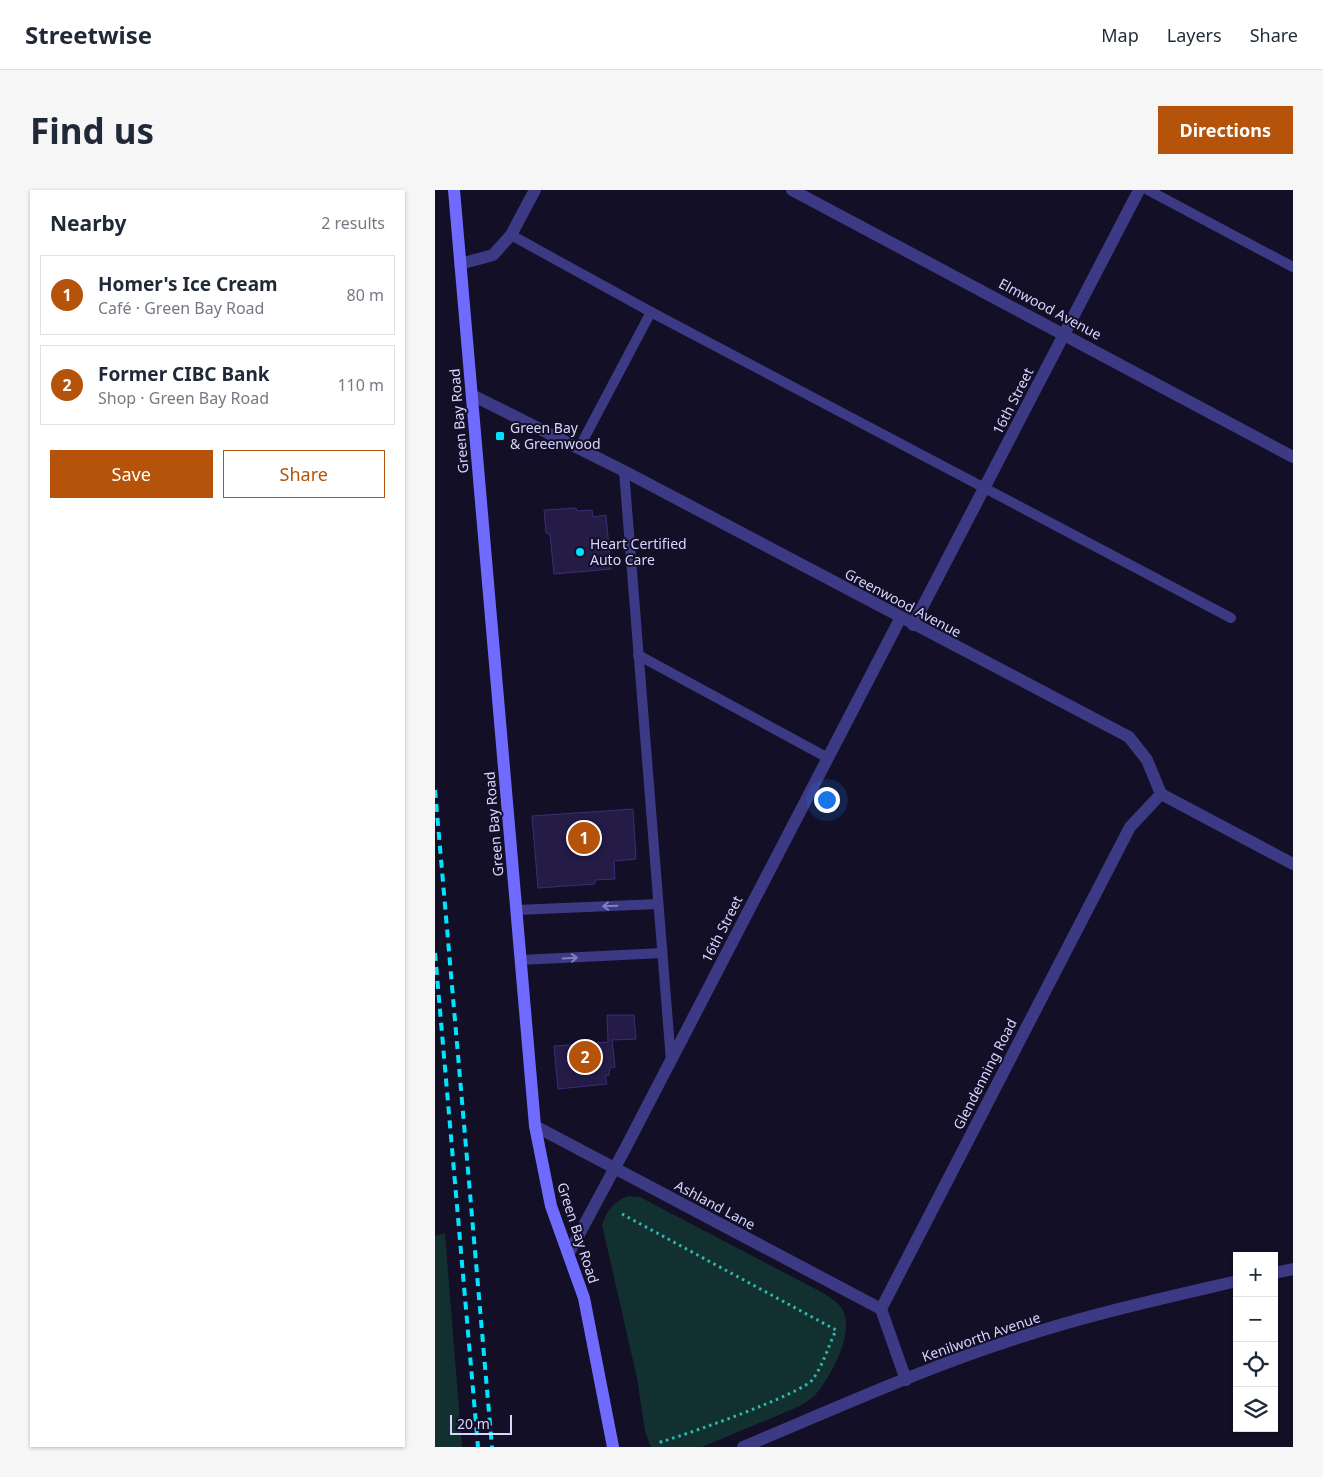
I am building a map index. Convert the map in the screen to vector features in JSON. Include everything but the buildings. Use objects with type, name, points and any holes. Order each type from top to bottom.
[{"type":"main road","name":"Green Bay Road","points":[[454,190],[535,1126],[551,1206],[584,1298],[613,1447]]},
{"type":"street","points":[[460,264],[493,255],[511,235],[535,190]]},
{"type":"street","name":"Elmwood Avenue","points":[[792,190],[1293,457]]},
{"type":"street","name":"16th Street","points":[[913,625],[1139,190]]},
{"type":"street","name":"Greenwood Avenue","points":[[472,395],[624,471],[900,619],[1129,737],[1147,760],[1161,794]]},
{"type":"street","name":"16th Street","points":[[569,1253],[671,1061],[900,619]]},
{"type":"street","points":[[1161,794],[1293,864]]},
{"type":"street","name":"Glendenning Road","points":[[881,1309],[1130,827],[1161,794]]},
{"type":"street","name":"Ashland Lane","points":[[535,1126],[881,1309]]},
{"type":"street","points":[[1278,1272],[1293,1269]]},
{"type":"street","name":"Kenilworth Avenue","points":[[743,1447],[905,1380],[1020,1337],[1131,1306],[1233,1282]]},
{"type":"street","points":[[881,1309],[905,1380]]},
{"type":"lane","points":[[1148,190],[1293,267]]},
{"type":"lane","points":[[511,235],[651,312],[1231,618]]},
{"type":"lane","points":[[579,448],[651,312]]},
{"type":"lane","points":[[624,471],[671,1061]]},
{"type":"lane","points":[[638,655],[828,758]]},
{"type":"lane","points":[[517,910],[658,904]]},
{"type":"lane","points":[[521,960],[662,954]]},
{"type":"path","points":[[621,1214],[836,1330],[813,1380],[776,1399],[682,1437],[657,1443]]},
{"type":"green space","points":[[628,1196],[640,1197],[825,1294],[839,1304],[844,1313],[846,1333],[834,1367],[814,1396],[800,1406],[702,1447],[651,1447],[645,1431],[637,1378],[602,1225],[611,1207]]},
{"type":"green space","points":[[445,1233],[462,1447],[435,1447],[435,1236]]},
{"type":"railway","points":[[435,790],[492,1447]]},
{"type":"railway","points":[[435,953],[478,1447]]},
{"type":"place","name":"Green Bay & Greenwood","points":[[500,436]]},
{"type":"place","name":"Heart Certified Auto Care","points":[[580,552]]},
{"type":"place","name":"Homer's Ice Cream","points":[[584,838]]},
{"type":"place","name":"Former CIBC Bank","points":[[585,1057]]}]
